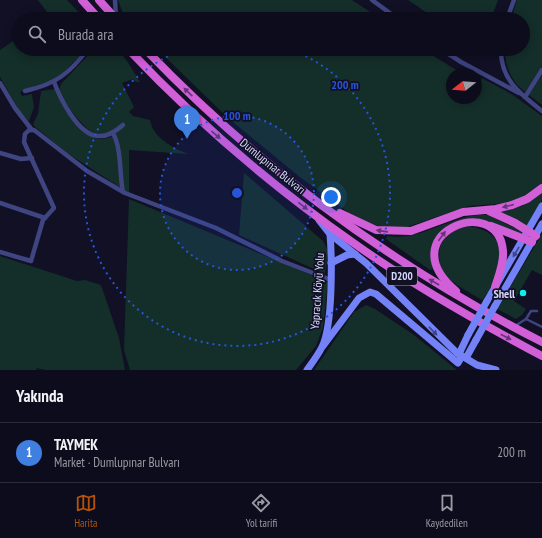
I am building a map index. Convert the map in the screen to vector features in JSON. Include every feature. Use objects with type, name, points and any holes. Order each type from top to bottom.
[{"type":"highway","points":[[82,0],[93,12]]},
{"type":"highway","points":[[99,0],[110,12]]},
{"type":"highway","name":"Dumlupınar Bulvarı","points":[[135,56],[216,134],[272,182],[316,216],[355,244],[418,285],[542,356]]},
{"type":"highway","name":"Dumlupınar Bulvarı","points":[[152,56],[218,120],[319,203],[395,257],[469,302],[542,342]]},
{"type":"highway","points":[[319,203],[369,227],[393,232],[417,230],[451,215],[496,209],[519,203],[542,188]]},
{"type":"highway","points":[[483,210],[492,212],[534,239]]},
{"type":"highway","points":[[469,302],[450,286],[442,276],[436,264],[436,248],[446,231],[457,224],[475,222],[526,235]]},
{"type":"highway","points":[[486,225],[496,233],[502,245],[503,258],[495,287]]},
{"type":"main road","points":[[462,356],[468,335],[542,206]]},
{"type":"main road","points":[[316,216],[330,234],[356,254],[462,356],[478,365],[496,370]]},
{"type":"main road","points":[[323,346],[359,298],[370,292],[376,294],[458,363],[476,340],[542,224]]},
{"type":"main road","name":"Yapracık Köyü Yolu","points":[[307,370],[323,346],[329,318],[331,263],[330,234]]},
{"type":"main road","points":[[331,263],[347,255],[356,254]]},
{"type":"street","points":[[115,0],[116,12]]},
{"type":"street","points":[[372,0],[388,12]]},
{"type":"street","points":[[510,12],[514,0]]},
{"type":"street","points":[[25,91],[44,87],[54,82],[72,68],[82,56]]},
{"type":"street","points":[[452,56],[519,93],[542,111]]},
{"type":"street","points":[[502,56],[506,76],[519,93]]},
{"type":"street","points":[[525,97],[542,70]]},
{"type":"street","points":[[54,82],[62,100],[81,126],[93,135],[98,136],[113,133],[123,125]]},
{"type":"street","points":[[0,83],[15,108],[32,130],[87,171],[123,192],[216,228],[282,261],[330,280]]},
{"type":"street","points":[[0,252],[30,262],[45,218],[53,211],[54,205],[24,138],[26,132],[32,130]]},
{"type":"street","points":[[113,133],[119,148],[119,170],[123,192]]},
{"type":"street","points":[[0,153],[21,159],[32,158]]},
{"type":"street","points":[[0,202],[45,218]]},
{"type":"lane","points":[[513,327],[526,319],[531,311],[537,311]]},
{"type":"lane","points":[[526,319],[542,327]]},
{"type":"green space","points":[[38,0],[67,0],[78,12],[47,12]]},
{"type":"green space","points":[[118,0],[352,0],[370,12],[123,12]]},
{"type":"green space","points":[[408,0],[498,0],[494,12],[426,12]]},
{"type":"green space","points":[[517,0],[542,0],[542,67],[525,92],[516,83],[510,73],[505,56],[530,56],[530,12],[513,12]]},
{"type":"green space","points":[[12,42],[12,56],[79,56],[58,78],[20,92],[22,96],[32,94],[34,107],[29,121],[20,112],[0,77],[0,50]]},
{"type":"green space","points":[[87,56],[123,56],[140,82],[136,82],[133,79],[122,83],[134,107],[129,112],[133,116],[150,120],[155,132],[164,142],[188,154],[129,150],[129,193],[67,153],[33,124],[38,114],[41,91],[55,89],[73,118],[93,137],[103,139],[111,137],[125,124],[123,123],[105,134],[93,132],[75,116],[65,102],[59,90],[61,84]]},
{"type":"green space","points":[[164,56],[433,56],[453,68],[446,68],[446,104],[482,104],[482,78],[513,95],[542,116],[542,183],[520,199],[508,203],[469,206],[407,227],[382,228],[349,213],[301,178],[228,118]]},
{"type":"green space","points":[[542,75],[542,105],[529,95]]},
{"type":"green space","points":[[244,173],[323,241],[328,251],[325,274],[239,235]]},
{"type":"green space","points":[[542,193],[542,200],[527,226],[500,212],[522,206]]},
{"type":"green space","points":[[129,199],[328,282],[323,327],[316,346],[296,370],[130,370],[124,350]]},
{"type":"green space","points":[[488,215],[523,232],[522,234],[491,223],[480,221],[459,221],[449,225],[434,241],[431,253],[433,269],[430,270],[386,239],[387,236],[399,237],[422,233],[465,217]]},
{"type":"green space","points":[[467,226],[486,231],[491,234],[498,244],[499,258],[501,258],[489,291],[482,300],[448,278],[441,268],[439,255],[445,237],[453,230]]},
{"type":"green space","points":[[542,234],[542,275],[532,270],[514,301],[526,309],[522,315],[516,319],[497,309]]},
{"type":"green space","points":[[0,256],[77,281],[85,280],[101,285],[119,338],[125,370],[45,370],[36,368],[37,370],[0,370]]},
{"type":"green space","points":[[366,305],[375,309],[414,335],[457,370],[314,370],[354,312]]},
{"type":"place","name":"TAYMEK","points":[[187,139]]},
{"type":"place","name":"Shell","points":[[523,293]]}]
